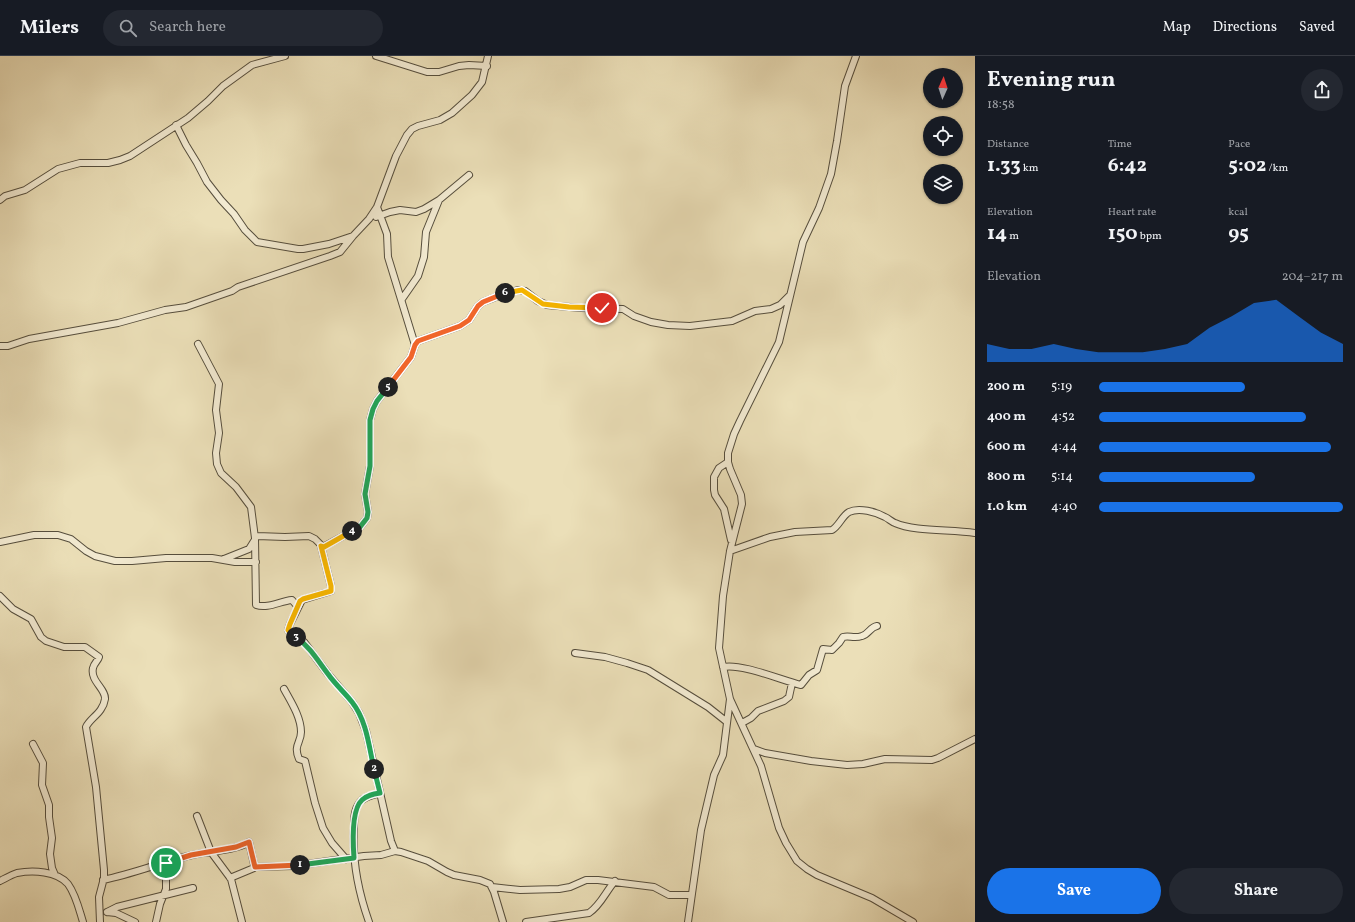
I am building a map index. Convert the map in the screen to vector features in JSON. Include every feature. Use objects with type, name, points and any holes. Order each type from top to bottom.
[{"type":"street","points":[[0,200],[5,196],[25,190],[58,169],[80,163],[108,163],[120,160],[145,146],[176,124],[188,118],[228,82],[252,65],[285,56]]},
{"type":"street","points":[[376,56],[427,72],[439,72],[459,66],[486,66]]},
{"type":"street","points":[[0,346],[8,346],[29,340],[118,323],[165,310],[186,307],[232,291],[238,287],[340,252],[369,220],[377,207],[401,146],[407,135],[412,129],[418,126],[440,120],[452,113],[472,95],[482,82],[488,56]]},
{"type":"street","points":[[856,56],[846,86],[838,142],[831,174],[823,197],[803,242],[779,342],[734,434],[728,453],[728,462],[741,495],[742,504],[731,541],[723,596],[719,648],[730,699],[761,766],[779,828],[797,861],[807,870],[872,898],[913,922]]},
{"type":"street","points":[[176,124],[207,182],[234,214],[245,230],[257,242],[303,249],[329,244],[353,236]]},
{"type":"street","points":[[369,220],[390,212],[400,210],[416,212],[424,209],[439,200],[469,175]]},
{"type":"street","points":[[402,299],[418,276],[424,257],[426,232],[439,200]]},
{"type":"street","points":[[377,207],[387,234],[388,257],[415,345]]},
{"type":"street","points":[[321,546],[324,547],[360,527],[366,521],[368,512],[365,489],[370,466],[370,420],[377,401],[411,357],[418,341],[460,326],[469,320],[478,306],[483,302],[506,293],[519,290],[525,291],[538,301],[547,305],[581,308],[623,309],[634,316],[651,322],[668,326],[690,326],[732,321],[755,311],[778,307],[790,295]]},
{"type":"street","points":[[198,344],[220,387],[216,410],[219,433],[216,453],[217,464],[221,473],[236,487],[251,508],[255,538],[256,604],[265,606],[292,600],[298,607]]},
{"type":"street","points":[[728,462],[719,468],[714,477],[714,490],[715,495],[724,509],[731,541]]},
{"type":"street","points":[[730,551],[770,537],[795,532],[832,530],[846,514],[857,511],[874,512],[886,517],[896,524],[910,527],[975,533]]},
{"type":"street","points":[[0,542],[34,535],[58,534],[71,539],[95,556],[115,562],[166,558],[256,562]]},
{"type":"street","points":[[223,560],[249,549],[257,536],[309,536],[316,539],[321,546],[331,591],[300,601],[290,624],[289,632],[304,642],[331,679],[352,702],[359,713],[366,731],[391,841],[395,851]]},
{"type":"street","points":[[0,596],[13,609],[30,619],[41,637],[46,641],[64,647],[85,647],[99,657],[94,665],[93,673],[98,685],[104,693],[104,701],[97,715],[88,723],[86,727],[96,787],[104,870],[99,897],[100,922]]},
{"type":"street","points":[[723,667],[730,666],[742,668],[801,685],[809,675],[817,670],[823,649],[832,650],[836,648],[843,637],[846,636],[852,638],[863,636],[872,627],[877,626]]},
{"type":"street","points":[[575,653],[604,657],[648,670],[728,719]]},
{"type":"street","points":[[742,723],[751,718],[758,711],[784,701],[789,697],[792,683]]},
{"type":"street","points":[[284,688],[299,719],[301,733],[297,744],[297,753],[299,759],[305,761],[316,808],[323,828],[332,843],[346,859]]},
{"type":"street","points":[[688,922],[701,830],[714,775],[723,755],[730,699]]},
{"type":"street","points":[[728,719],[733,713],[738,714]]},
{"type":"street","points":[[754,749],[765,753],[811,761],[856,765],[886,759],[932,760],[975,739]]},
{"type":"street","points":[[33,744],[43,763],[42,785],[49,805],[52,838],[50,854],[52,868],[55,875]]},
{"type":"street","points":[[369,922],[363,904],[354,858],[354,821],[357,807],[363,799],[367,796],[380,793]]},
{"type":"street","points":[[197,816],[211,852],[230,878],[242,922]]},
{"type":"street","points":[[103,880],[119,877],[191,855],[211,852],[249,842],[255,867]]},
{"type":"street","points":[[230,878],[252,870],[255,867],[293,866],[381,855],[395,851],[428,861],[454,875],[486,882],[492,887],[503,922]]},
{"type":"street","points":[[156,922],[166,883],[166,863]]},
{"type":"street","points":[[0,881],[11,875],[24,872],[59,876],[67,883],[73,892],[83,922]]},
{"type":"street","points":[[492,887],[520,890],[558,889],[570,887],[586,880],[598,880],[654,887],[669,895],[691,895]]},
{"type":"street","points":[[526,922],[590,913],[597,907],[615,881]]},
{"type":"street","points":[[107,912],[117,907],[193,888]]},
{"type":"street","points":[[100,912],[116,913],[134,922]]},
{"type":"route","points":[[166,863],[191,855],[236,847],[249,842],[255,867],[293,866],[354,858],[354,821],[357,807],[367,796],[380,793],[366,731],[359,713],[352,702],[339,688],[304,642],[291,634],[288,630],[300,601],[308,597],[330,592],[332,590],[321,546],[324,547],[360,527],[366,521],[368,512],[365,489],[370,466],[370,420],[373,409],[377,401],[411,357],[418,341],[460,326],[469,320],[478,306],[491,298],[522,290],[538,301],[547,305],[602,308]]}]
